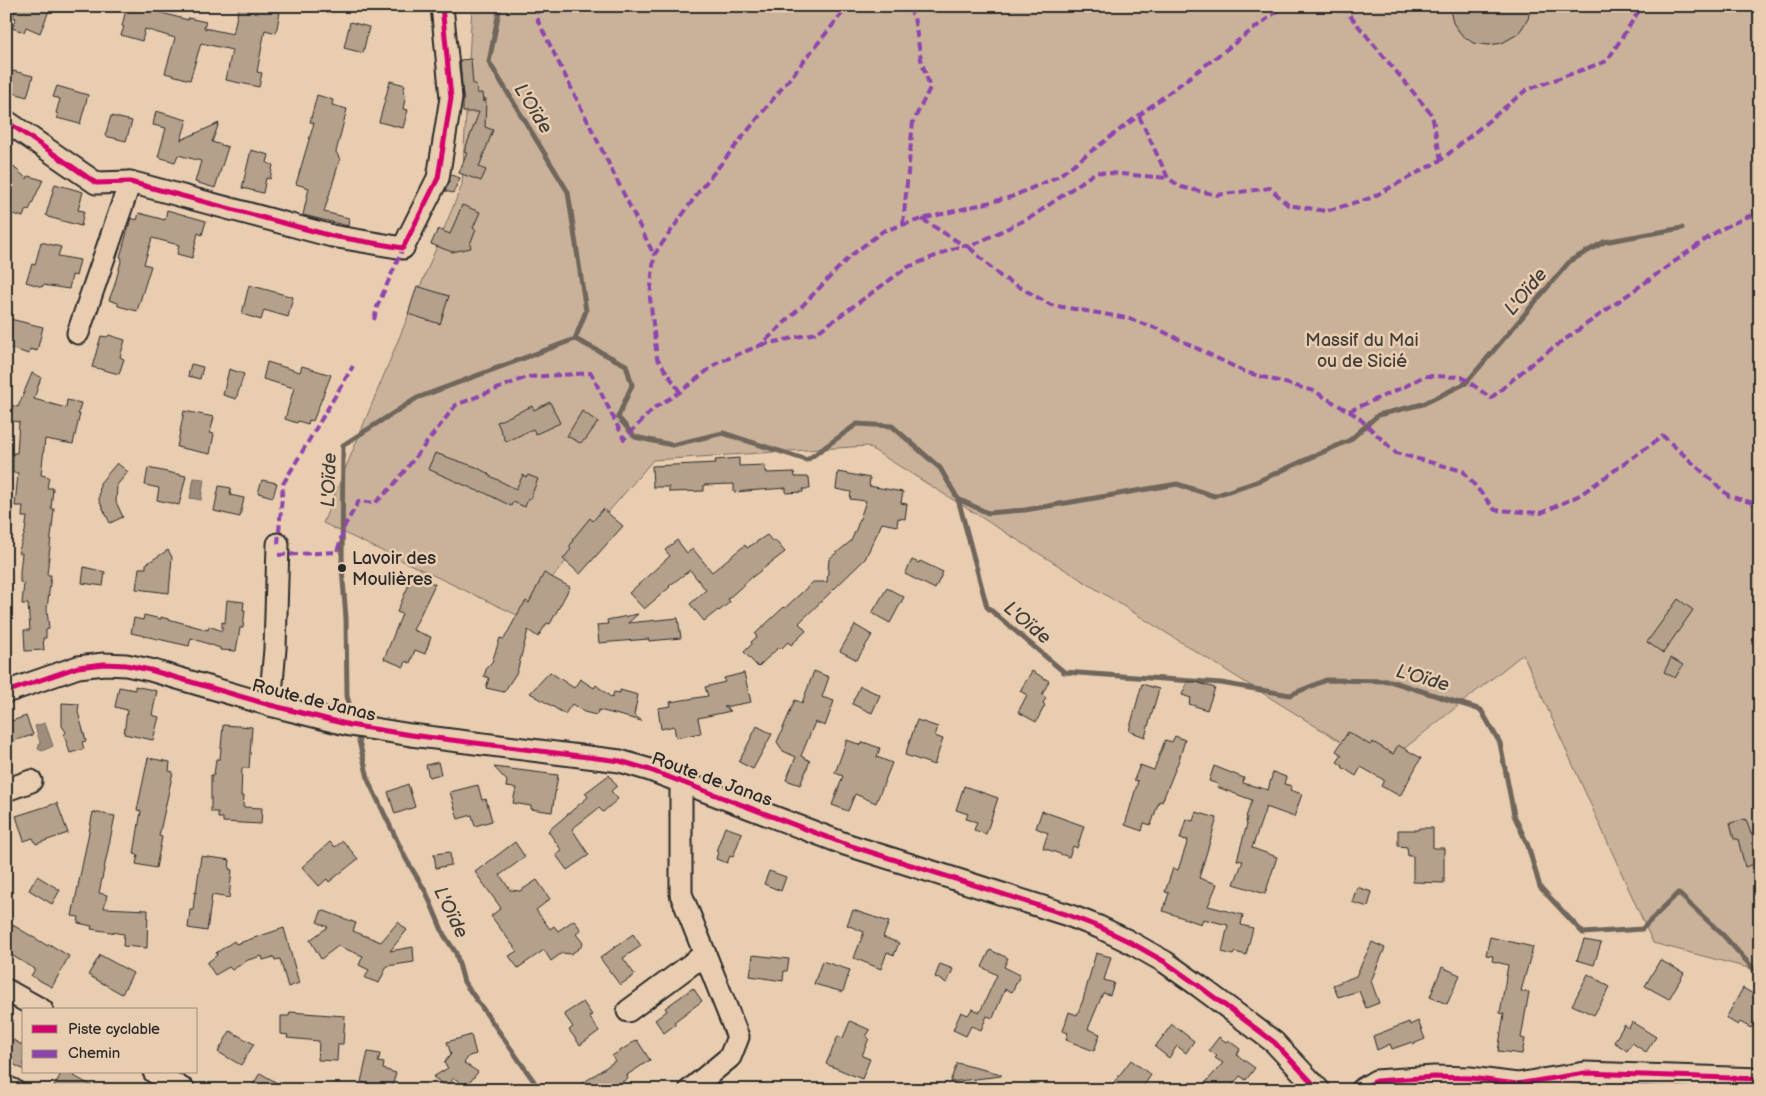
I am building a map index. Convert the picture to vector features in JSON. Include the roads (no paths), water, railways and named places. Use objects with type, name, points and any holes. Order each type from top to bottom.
[{"type":"street","points":[[6,122],[96,183],[130,182],[332,236],[403,248],[438,178],[451,98],[442,6]]},
{"type":"street","points":[[78,334],[130,182]]},
{"type":"street","points":[[270,705],[275,650],[278,544]]},
{"type":"street","name":"Route de Janas","points":[[6,692],[78,667],[104,664],[126,665],[350,725],[620,761],[681,781],[845,844],[1068,915],[1098,927],[1165,962],[1199,986],[1274,1042],[1320,1090]]},
{"type":"street","points":[[6,790],[31,781]]},
{"type":"street","points":[[681,781],[681,894],[738,1037],[730,1057],[690,1090]]},
{"type":"street","points":[[628,1011],[705,954]]},
{"type":"street","points":[[8,996],[37,1008]]},
{"type":"street","points":[[1361,1090],[1376,1081],[1434,1077],[1470,1078],[1517,1084],[1585,1073],[1760,1079]]},
{"type":"street","points":[[157,1074],[184,1090]]},
{"type":"street","points":[[6,1087],[13,1090]]},
{"type":"waterway","name":"L'Oïde","points":[[351,711],[347,696],[346,618],[342,568],[343,445],[417,398],[575,339],[586,311],[568,192],[489,62],[500,6]]},
{"type":"waterway","name":"L'Oïde","points":[[958,499],[988,513],[1025,510],[1177,484],[1214,496],[1256,482],[1350,440],[1378,415],[1423,404],[1466,383],[1570,261],[1604,242],[1682,228]]},
{"type":"waterway","name":"L'Oïde","points":[[575,339],[626,365],[632,385],[618,417],[635,437],[672,445],[723,433],[807,460],[857,424],[892,426],[940,468],[958,499],[987,607],[1064,672],[1221,683],[1290,695],[1326,680],[1390,681],[1481,710],[1500,743],[1514,815],[1528,846],[1540,887],[1583,933],[1642,929],[1678,893],[1723,935],[1760,976]]},
{"type":"waterway","name":"L'Oïde","points":[[358,737],[369,782],[406,859],[426,892],[444,935],[456,953],[464,982],[540,1090]]},
{"type":"place","name":"Lavoir des Moulières","points":[[342,568]]},
{"type":"park label","name":"Massif du Mai ou de Sicié","points":[[1362,350]]}]
